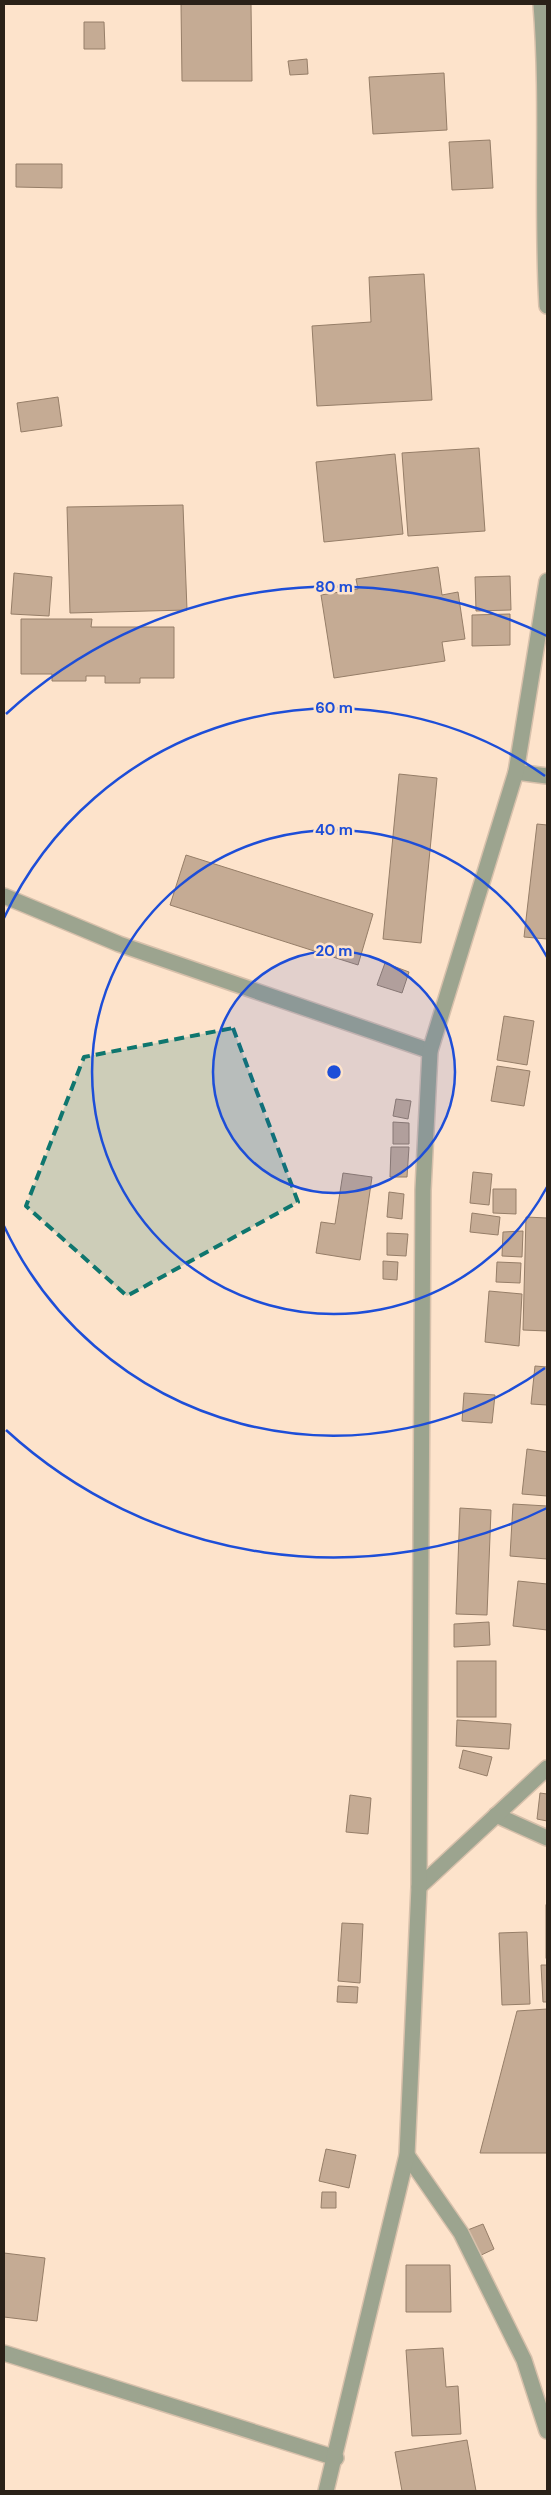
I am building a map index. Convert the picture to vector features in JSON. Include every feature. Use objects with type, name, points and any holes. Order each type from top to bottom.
[{"type":"street","points":[[542,4],[546,57],[544,258],[547,306]]},
{"type":"street","points":[[326,2491],[336,2458],[407,2155],[419,1887],[423,1190],[430,1051],[516,772],[547,580]]},
{"type":"street","points":[[516,772],[547,776]]},
{"type":"street","points":[[4,896],[119,944],[430,1051]]},
{"type":"street","points":[[419,1887],[547,1768]]},
{"type":"street","points":[[496,1815],[547,1838]]},
{"type":"street","points":[[407,2155],[462,2232],[524,2360],[547,2431]]},
{"type":"street","points":[[4,2353],[336,2458]]},
{"type":"highlighted area","points":[[233,1028],[298,1202],[127,1296],[26,1206],[84,1057]]},
{"type":"building","points":[[181,4],[251,4],[252,81],[182,81]]},
{"type":"building","points":[[84,22],[104,22],[105,49],[84,49]]},
{"type":"building","points":[[307,59],[308,74],[290,75],[288,61]]},
{"type":"building","points":[[444,73],[447,130],[373,134],[369,77]]},
{"type":"building","points":[[490,140],[493,188],[452,190],[449,142]]},
{"type":"building","points":[[16,164],[62,164],[62,188],[16,187]]},
{"type":"building","points":[[424,274],[432,400],[317,406],[312,326],[371,322],[369,277]]},
{"type":"building","points":[[58,397],[62,426],[21,432],[17,403]]},
{"type":"building","points":[[479,448],[485,531],[408,536],[402,453]]},
{"type":"building","points":[[395,454],[403,534],[324,542],[316,462]]},
{"type":"building","points":[[183,505],[187,610],[70,613],[67,507]]},
{"type":"building","points":[[438,567],[442,595],[458,592],[465,639],[442,642],[445,661],[334,678],[321,595],[358,589],[356,579]]},
{"type":"building","points":[[14,573],[52,577],[49,616],[11,614]]},
{"type":"building","points":[[510,576],[511,610],[476,611],[475,577]]},
{"type":"building","points":[[510,614],[510,645],[472,646],[472,615]]},
{"type":"building","points":[[21,619],[92,619],[91,627],[174,627],[174,678],[140,678],[140,683],[105,683],[105,676],[86,676],[86,681],[52,681],[52,674],[21,674]]},
{"type":"building","points":[[399,774],[437,778],[421,943],[383,939]]},
{"type":"building","points":[[537,824],[547,825],[547,939],[524,937]]},
{"type":"building","points":[[186,855],[373,914],[358,965],[170,905]]},
{"type":"building","points":[[385,963],[409,972],[402,993],[377,985]]},
{"type":"building","points":[[504,1016],[534,1021],[527,1065],[497,1060]]},
{"type":"building","points":[[497,1066],[530,1071],[524,1106],[491,1101]]},
{"type":"building","points":[[396,1099],[411,1101],[408,1119],[393,1116]]},
{"type":"building","points":[[393,1122],[409,1123],[409,1144],[393,1144]]},
{"type":"building","points":[[391,1147],[409,1147],[407,1177],[390,1177]]},
{"type":"building","points":[[473,1172],[492,1174],[489,1205],[470,1203]]},
{"type":"building","points":[[343,1173],[372,1177],[360,1260],[316,1253],[321,1222],[335,1224]]},
{"type":"building","points":[[493,1189],[516,1189],[516,1214],[493,1213]]},
{"type":"building","points":[[389,1192],[404,1194],[402,1219],[387,1217]]},
{"type":"building","points":[[472,1213],[500,1217],[498,1235],[470,1232]]},
{"type":"building","points":[[526,1217],[547,1218],[547,1331],[523,1330]]},
{"type":"building","points":[[523,1231],[522,1257],[502,1256],[503,1232]]},
{"type":"building","points":[[387,1233],[408,1234],[406,1256],[387,1255]]},
{"type":"building","points":[[383,1261],[398,1262],[397,1280],[383,1279]]},
{"type":"building","points":[[497,1262],[521,1263],[520,1283],[496,1282]]},
{"type":"building","points":[[489,1291],[522,1294],[519,1346],[485,1342]]},
{"type":"building","points":[[535,1366],[547,1367],[547,1405],[531,1404]]},
{"type":"building","points":[[464,1393],[495,1395],[492,1423],[462,1421]]},
{"type":"building","points":[[527,1449],[547,1452],[547,1496],[522,1494]]},
{"type":"building","points":[[513,1504],[547,1506],[547,1559],[510,1556]]},
{"type":"building","points":[[460,1508],[491,1510],[487,1615],[456,1614]]},
{"type":"building","points":[[518,1581],[547,1584],[547,1630],[513,1626]]},
{"type":"building","points":[[489,1622],[490,1645],[454,1647],[454,1624]]},
{"type":"building","points":[[457,1661],[496,1661],[496,1717],[457,1717]]},
{"type":"building","points":[[457,1720],[511,1724],[509,1749],[456,1746]]},
{"type":"building","points":[[463,1750],[492,1757],[487,1776],[459,1768]]},
{"type":"building","points":[[540,1793],[547,1794],[547,1821],[537,1819]]},
{"type":"building","points":[[350,1795],[371,1798],[368,1834],[346,1832]]},
{"type":"building","points":[[547,1905],[547,1958],[546,1958]]},
{"type":"building","points":[[342,1923],[363,1924],[360,1983],[338,1981]]},
{"type":"building","points":[[527,1932],[530,2004],[502,2005],[499,1933]]},
{"type":"building","points":[[541,1965],[547,1965],[547,2002],[543,2002]]},
{"type":"building","points":[[338,1986],[358,1987],[357,2003],[337,2002]]},
{"type":"building","points":[[547,2009],[547,2153],[480,2153],[517,2011]]},
{"type":"building","points":[[326,2149],[356,2155],[349,2188],[319,2181]]},
{"type":"building","points":[[322,2192],[336,2192],[336,2208],[321,2208]]},
{"type":"building","points":[[483,2224],[494,2249],[477,2257],[465,2231]]},
{"type":"building","points":[[4,2253],[45,2258],[37,2321],[4,2317]]},
{"type":"building","points":[[406,2265],[450,2265],[451,2312],[406,2312]]},
{"type":"building","points":[[443,2348],[446,2387],[458,2386],[461,2434],[412,2436],[406,2350]]},
{"type":"building","points":[[467,2440],[476,2491],[402,2491],[395,2452]]}]
